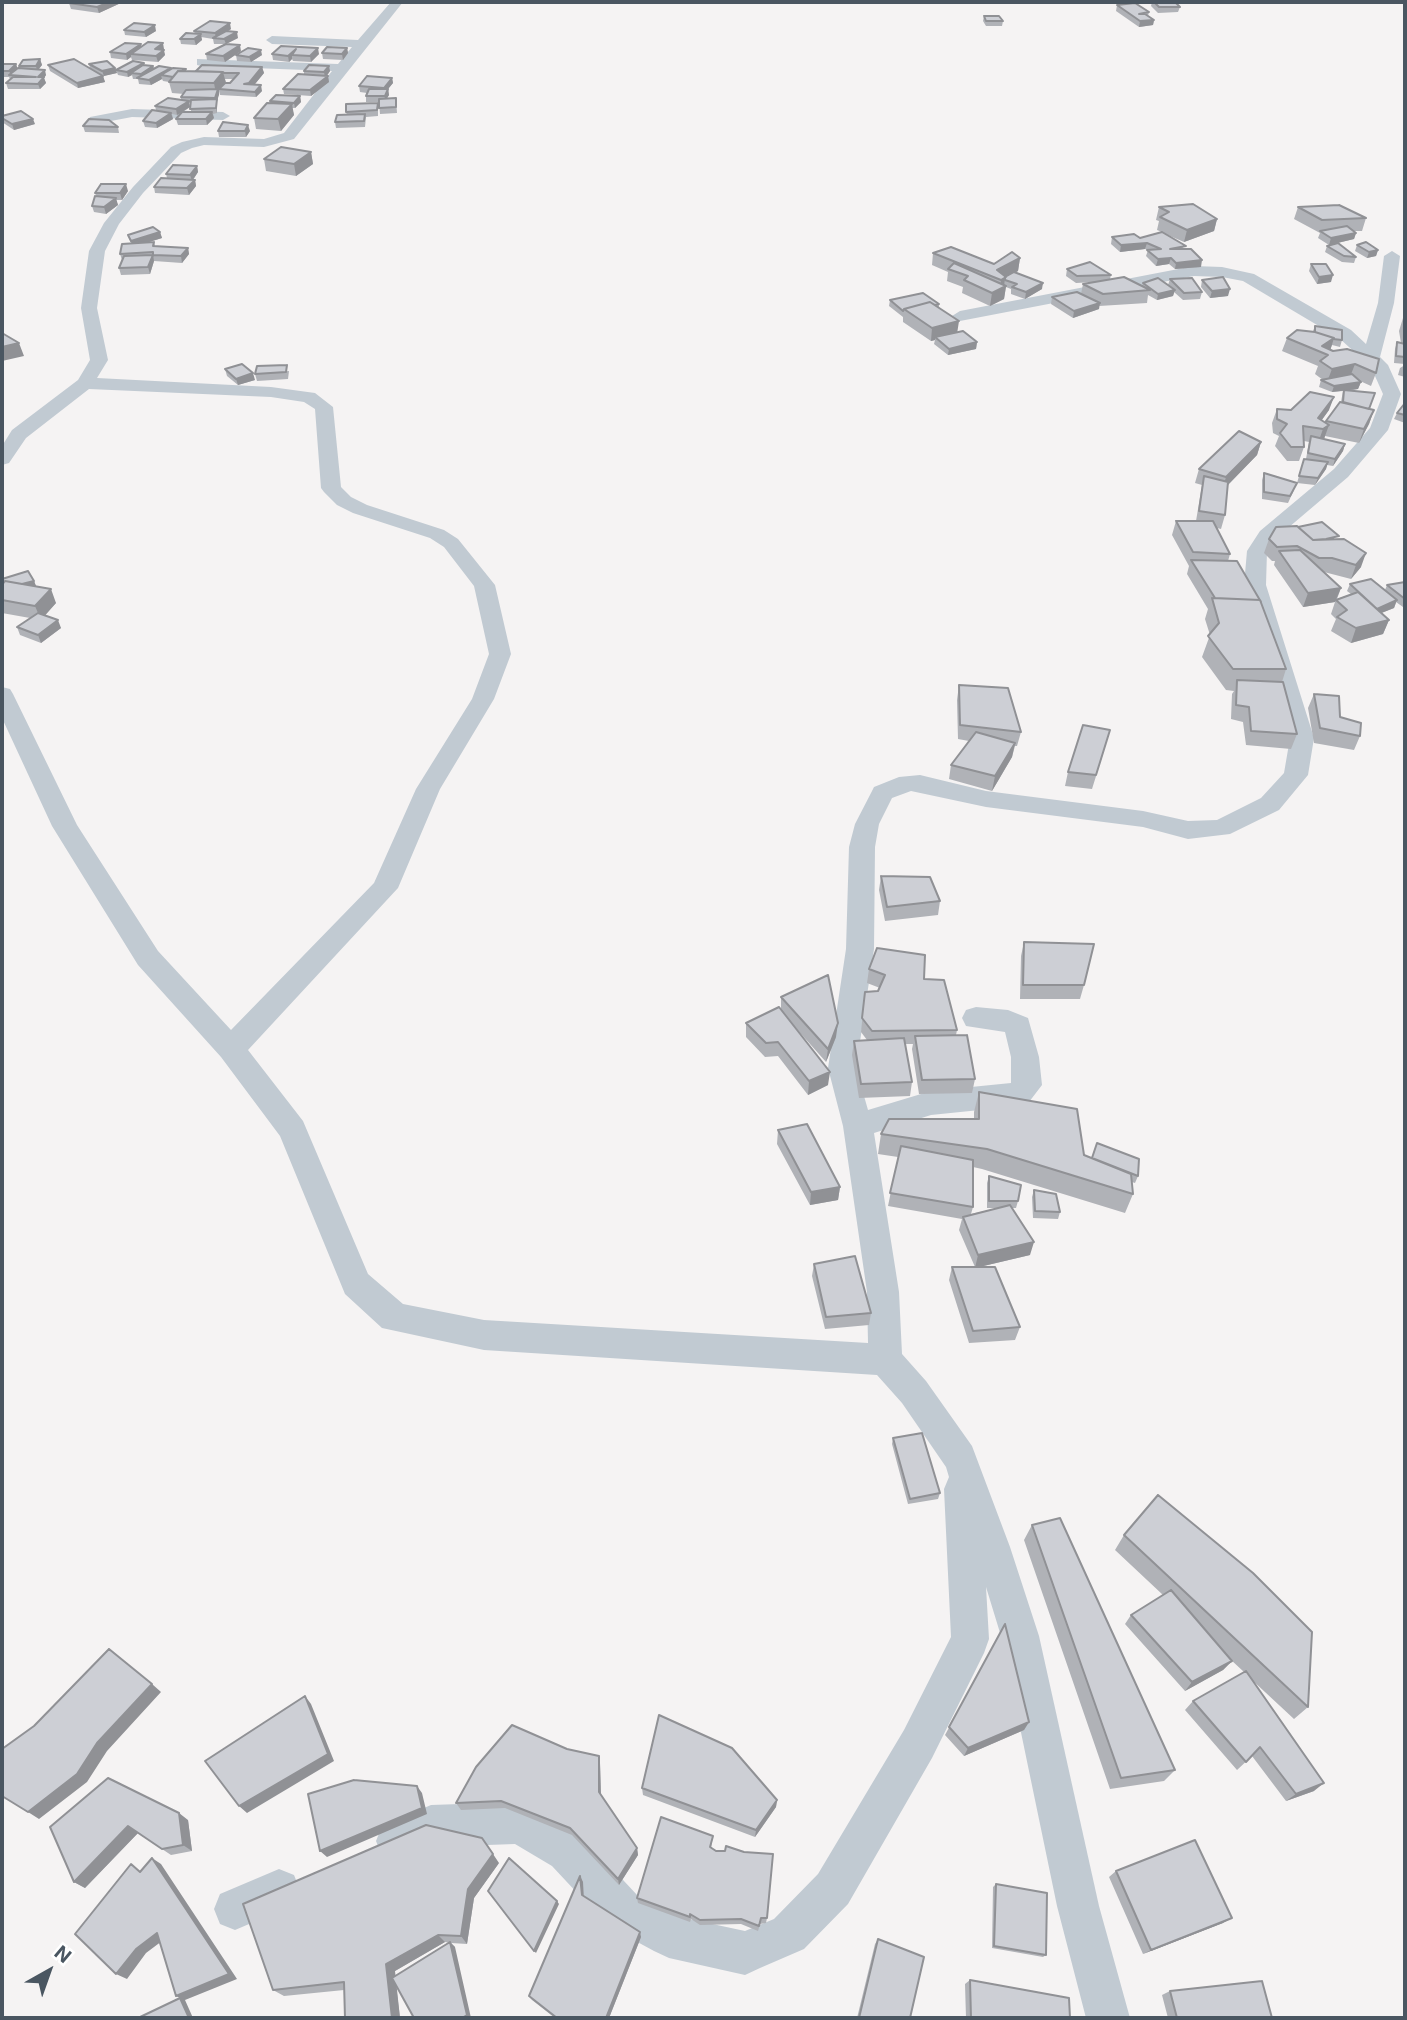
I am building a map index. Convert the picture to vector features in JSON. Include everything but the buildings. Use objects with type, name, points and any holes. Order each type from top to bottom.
[{"type":"street","points":[[192,143],[264,143],[289,136],[360,44],[397,2]]},
{"type":"street","points":[[272,40],[360,44]]},
{"type":"street","points":[[201,62],[341,68]]},
{"type":"street","points":[[2,459],[11,433],[85,383],[99,360],[89,308],[97,251],[112,223],[138,190],[176,150],[192,143],[219,124],[229,99]]},
{"type":"street","points":[[95,120],[132,113],[223,116]]},
{"type":"street","points":[[1371,358],[1386,303],[1392,256]]},
{"type":"street","points":[[961,316],[1194,271],[1222,272],[1248,277],[1346,334],[1379,365],[1399,394],[1379,430],[1340,473],[1266,535],[1257,551],[1255,585],[1302,738],[1296,775],[1270,804],[1222,828],[1188,830],[1143,819],[986,799],[920,783],[908,783],[883,793],[867,824],[862,847],[860,949],[842,1068],[858,1126],[883,1292],[885,1360],[914,1392],[960,1458],[1020,1636],[1078,1906],[1108,2018]]},
{"type":"street","points":[[85,383],[271,392],[309,397],[324,407],[331,488],[344,501],[360,509],[437,534],[451,543],[484,585],[500,654],[483,699],[428,789],[385,887],[231,1049]]},
{"type":"street","points":[[2,694],[65,827],[148,958],[231,1049],[292,1130],[356,1284],[394,1317],[484,1335],[885,1360]]},
{"type":"street","points":[[858,1126],[931,1103],[1019,1094],[1027,1085],[1018,1026],[1008,1021],[976,1018]]},
{"type":"street","points":[[358,1857],[431,1826],[519,1823],[568,1851],[623,1911],[669,1936],[745,1953],[789,1934],[833,1889],[918,1744],[970,1639],[960,1458]]},
{"type":"street","points":[[235,1909],[309,1878]]}]
